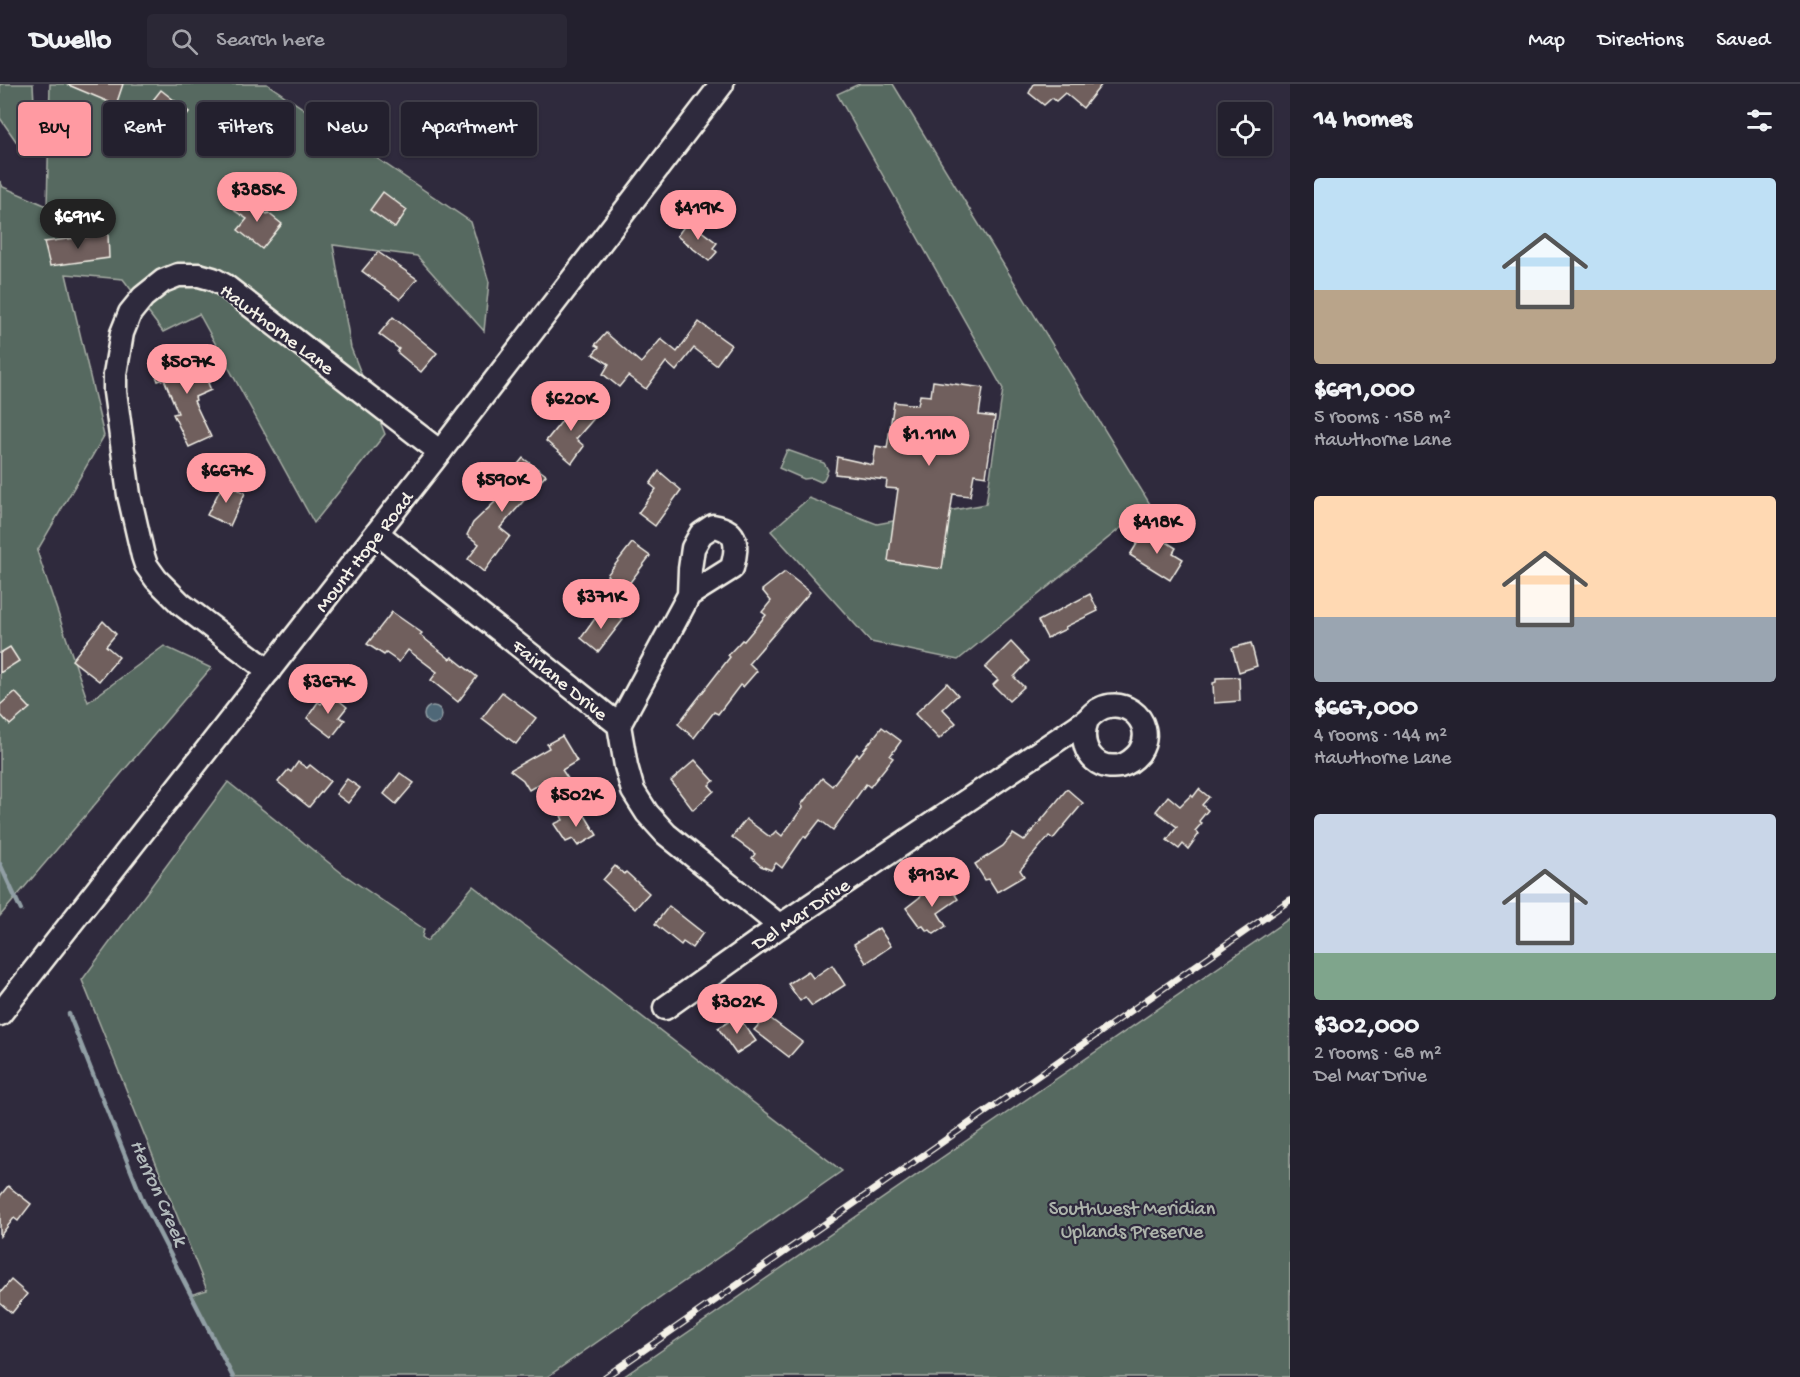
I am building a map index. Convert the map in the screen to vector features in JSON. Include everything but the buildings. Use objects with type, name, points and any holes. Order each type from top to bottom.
[{"type":"street","name":"Mount Hope Road","points":[[0,1014],[440,452],[722,84]]},
{"type":"street","name":"Hawthorne Lane","points":[[268,671],[170,593],[152,574],[143,556],[129,495],[115,392],[115,374],[122,333],[130,313],[137,304],[155,286],[171,277],[192,274],[213,279],[224,285],[440,452]]},
{"type":"street","name":"Fairlane Drive","points":[[377,533],[619,725],[633,791],[647,813],[666,834],[780,926]]},
{"type":"street","points":[[619,725],[690,595]]},
{"type":"street","name":"Del Mar Drive","points":[[665,1008],[780,926],[1087,720]]},
{"type":"green space","points":[[0,84],[33,84],[34,102],[18,102],[18,144],[0,118]]},
{"type":"green space","points":[[50,84],[267,84],[294,102],[197,102],[197,156],[294,156],[294,102],[306,110],[306,156],[373,156],[471,222],[489,282],[484,331],[417,256],[333,245],[351,348],[385,434],[314,523],[199,314],[163,332],[123,279],[66,274],[104,436],[37,551],[88,702],[164,646],[211,668],[0,916],[0,181],[3,187],[47,206],[48,156],[91,156],[91,102],[50,102]]},
{"type":"green space","points":[[859,84],[893,84],[1150,504],[958,660],[871,642],[771,531],[809,498],[877,524],[986,504],[1003,389],[837,94]]},
{"type":"green space","points":[[787,450],[824,463],[828,470],[824,479],[821,482],[812,478],[804,479],[779,468]]},
{"type":"green space","points":[[228,782],[343,874],[424,929],[422,937],[427,941],[473,886],[842,1171],[547,1377],[233,1377],[190,1295],[207,1290],[82,980]]},
{"type":"green space","name":"Southwest Meridian Uplands Preserve","points":[[1290,918],[1290,1377],[623,1377]]},
{"type":"water","points":[[429,706],[437,706],[442,711],[440,722],[429,724],[424,719],[424,711]]},
{"type":"waterway","name":"Herron Creek","points":[[0,864],[21,910]]},
{"type":"waterway","name":"Herron Creek","points":[[69,1014],[143,1201],[233,1377]]},
{"type":"railway","points":[[605,1377],[1290,900]]}]
